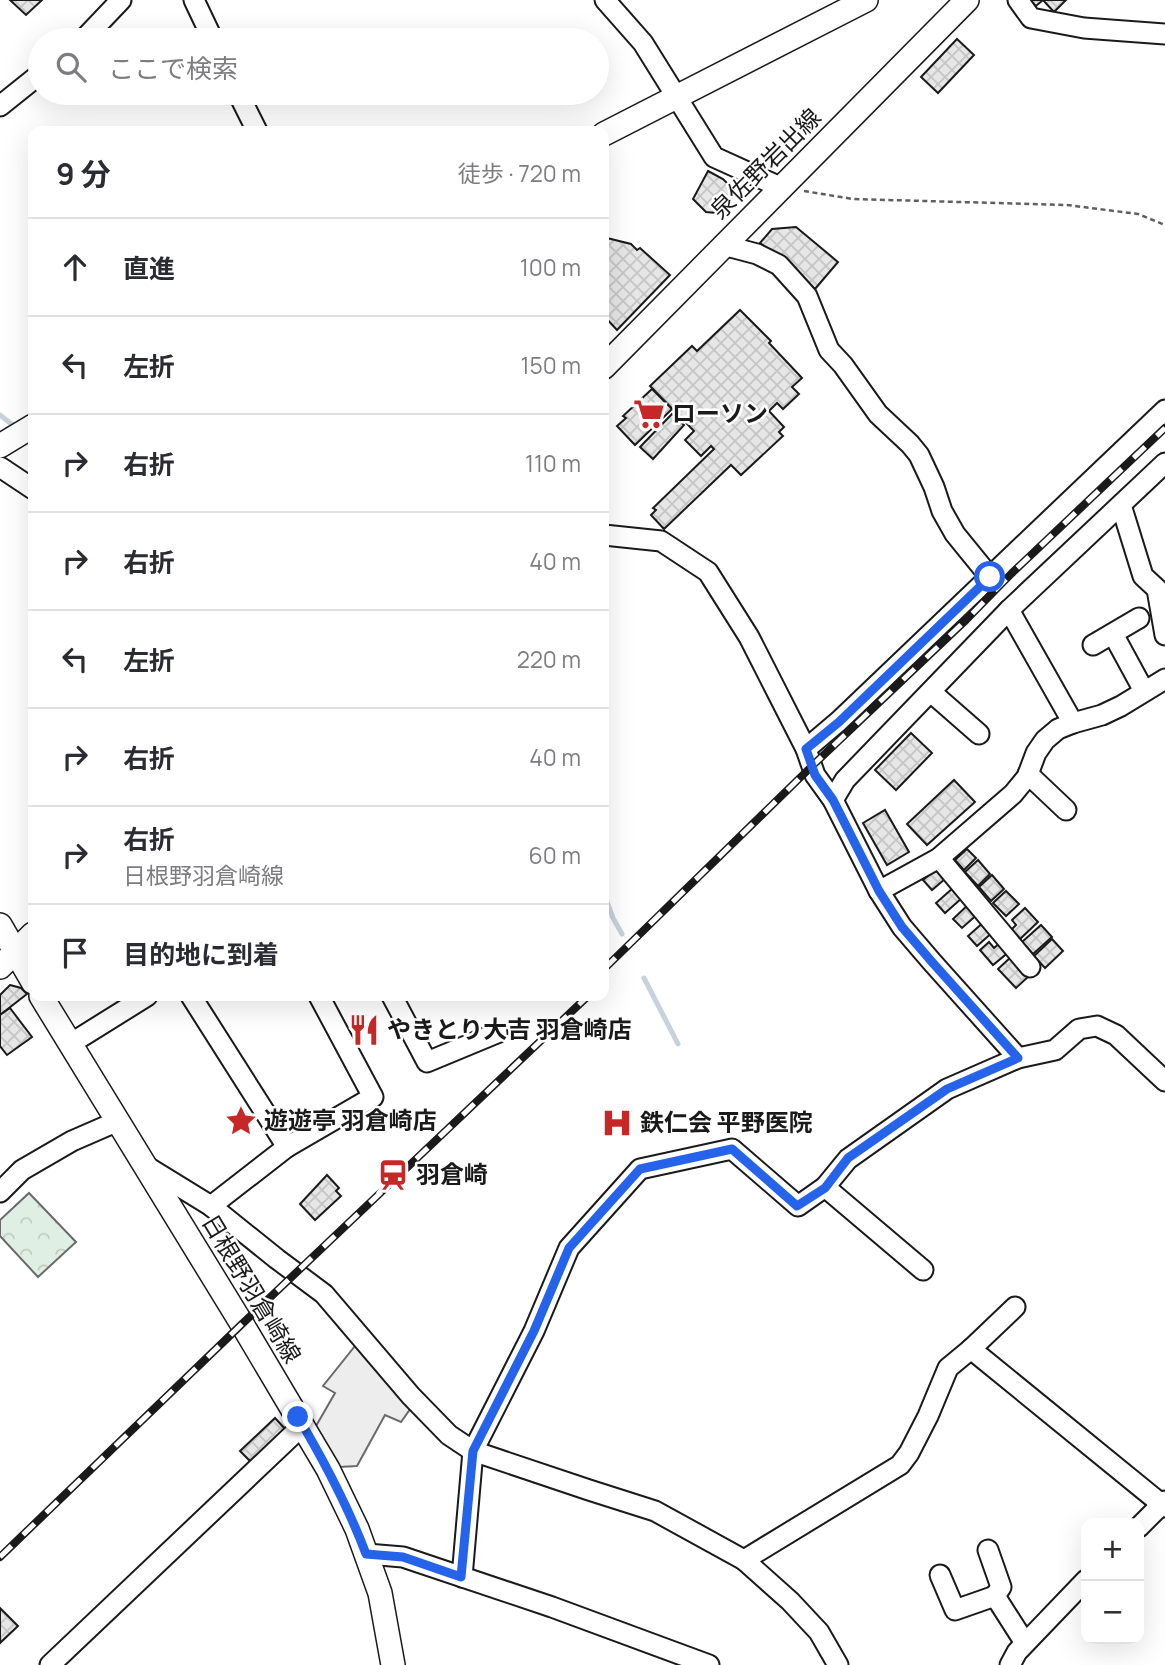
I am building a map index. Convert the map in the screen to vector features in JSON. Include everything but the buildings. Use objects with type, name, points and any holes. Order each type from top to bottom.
[{"type":"main road","name":"泉佐野岩出線","points":[[609,362],[967,0]]},
{"type":"main road","points":[[609,131],[858,2]]},
{"type":"main road","points":[[0,446],[28,429]]},
{"type":"main road","points":[[0,925],[8,959],[28,977]]},
{"type":"main road","points":[[8,959],[28,939]]},
{"type":"main road","name":"日根野羽倉崎線","points":[[44,1001],[328,1469],[357,1529],[380,1593],[393,1665]]},
{"type":"street","points":[[94,28],[121,0]]},
{"type":"street","points":[[194,0],[207,28]]},
{"type":"street","points":[[605,0],[643,43],[714,157],[780,187]]},
{"type":"street","points":[[1018,0],[1031,18],[1084,28],[1165,34]]},
{"type":"street","points":[[0,106],[28,84]]},
{"type":"street","points":[[244,105],[254,126]]},
{"type":"street","points":[[723,245],[757,254],[779,265],[807,296],[829,350],[878,414],[919,455],[942,511],[955,534],[990,577]]},
{"type":"street","points":[[806,749],[839,722],[1165,410]]},
{"type":"street","points":[[833,800],[845,780],[1010,610],[1165,463]]},
{"type":"street","points":[[0,467],[28,486]]},
{"type":"street","points":[[1121,505],[1143,576],[1157,589],[1165,635]]},
{"type":"street","points":[[609,536],[661,541],[708,572],[749,638],[806,749],[815,775],[833,800],[879,891],[910,936],[1018,1058]]},
{"type":"street","points":[[1010,610],[1073,723]]},
{"type":"street","points":[[1093,645],[1139,618]]},
{"type":"street","points":[[1113,634],[1144,691]]},
{"type":"street","points":[[879,891],[939,858],[1013,794],[1028,774],[1045,740],[1058,729],[1102,715],[1165,679]]},
{"type":"street","points":[[931,692],[979,734]]},
{"type":"street","points":[[1028,774],[1066,810]]},
{"type":"street","points":[[939,858],[1030,967]]},
{"type":"street","points":[[71,1044],[139,1001]]},
{"type":"street","points":[[192,1001],[287,1147]]},
{"type":"street","points":[[211,1206],[287,1147],[373,1097],[322,1001]]},
{"type":"street","points":[[395,1001],[427,1062],[497,1033]]},
{"type":"street","points":[[461,1577],[473,1451],[534,1331],[569,1248],[640,1169],[732,1149],[797,1206],[825,1188],[848,1158],[947,1089],[1018,1058],[1055,1050],[1079,1029],[1097,1026],[1116,1035],[1165,1082]]},
{"type":"street","points":[[0,1192],[22,1170],[72,1141],[118,1121]]},
{"type":"street","points":[[145,1166],[211,1206],[324,1294],[411,1396],[449,1435],[473,1451],[655,1511],[744,1560],[820,1632],[838,1665]]},
{"type":"street","points":[[825,1188],[923,1270]]},
{"type":"street","points":[[744,1560],[900,1465],[928,1416],[948,1368],[1015,1307]]},
{"type":"street","points":[[971,1349],[1164,1504],[1144,1522]]},
{"type":"street","points":[[50,1665],[303,1425]]},
{"type":"street","points":[[940,1575],[955,1610],[995,1596],[1001,1587],[988,1550]]},
{"type":"street","points":[[366,1554],[403,1557],[552,1607],[709,1665]]},
{"type":"street","points":[[1010,1665],[1017,1651],[1085,1581]]},
{"type":"street","points":[[995,1596],[1025,1643]]},
{"type":"path","points":[[780,187],[853,199],[1067,205],[1138,214],[1165,225]]},
{"type":"green space","points":[[29,1193],[76,1242],[38,1277],[0,1236],[0,1220]]},
{"type":"shaded area","points":[[359,1341],[413,1405],[401,1422],[385,1415],[357,1466],[339,1467],[316,1426],[335,1393],[323,1386]]},
{"type":"waterway","points":[[0,415],[14,426]]},
{"type":"waterway","points":[[609,907],[622,934]]},
{"type":"waterway","points":[[644,978],[678,1044]]},
{"type":"railway","points":[[609,964],[1165,428]]},
{"type":"railway","points":[[0,1557],[583,1001]]},
{"type":"place","name":"ローソン","points":[[649,414]]},
{"type":"place","name":"やきとり大吉 羽倉崎店","points":[[364,1030]]},
{"type":"place","name":"遊遊亭 羽倉崎店","points":[[241,1121]]},
{"type":"place","name":"鉄仁会 平野医院","points":[[617,1123]]},
{"type":"place","name":"羽倉崎","points":[[393,1175]]},
{"type":"route","points":[[298,1417],[328,1469],[366,1554],[403,1557],[461,1577],[473,1451],[534,1331],[569,1248],[640,1169],[732,1149],[797,1206],[825,1188],[848,1158],[947,1089],[1018,1058],[902,927],[879,891],[833,800],[815,775],[806,749],[839,722],[990,577]]}]
